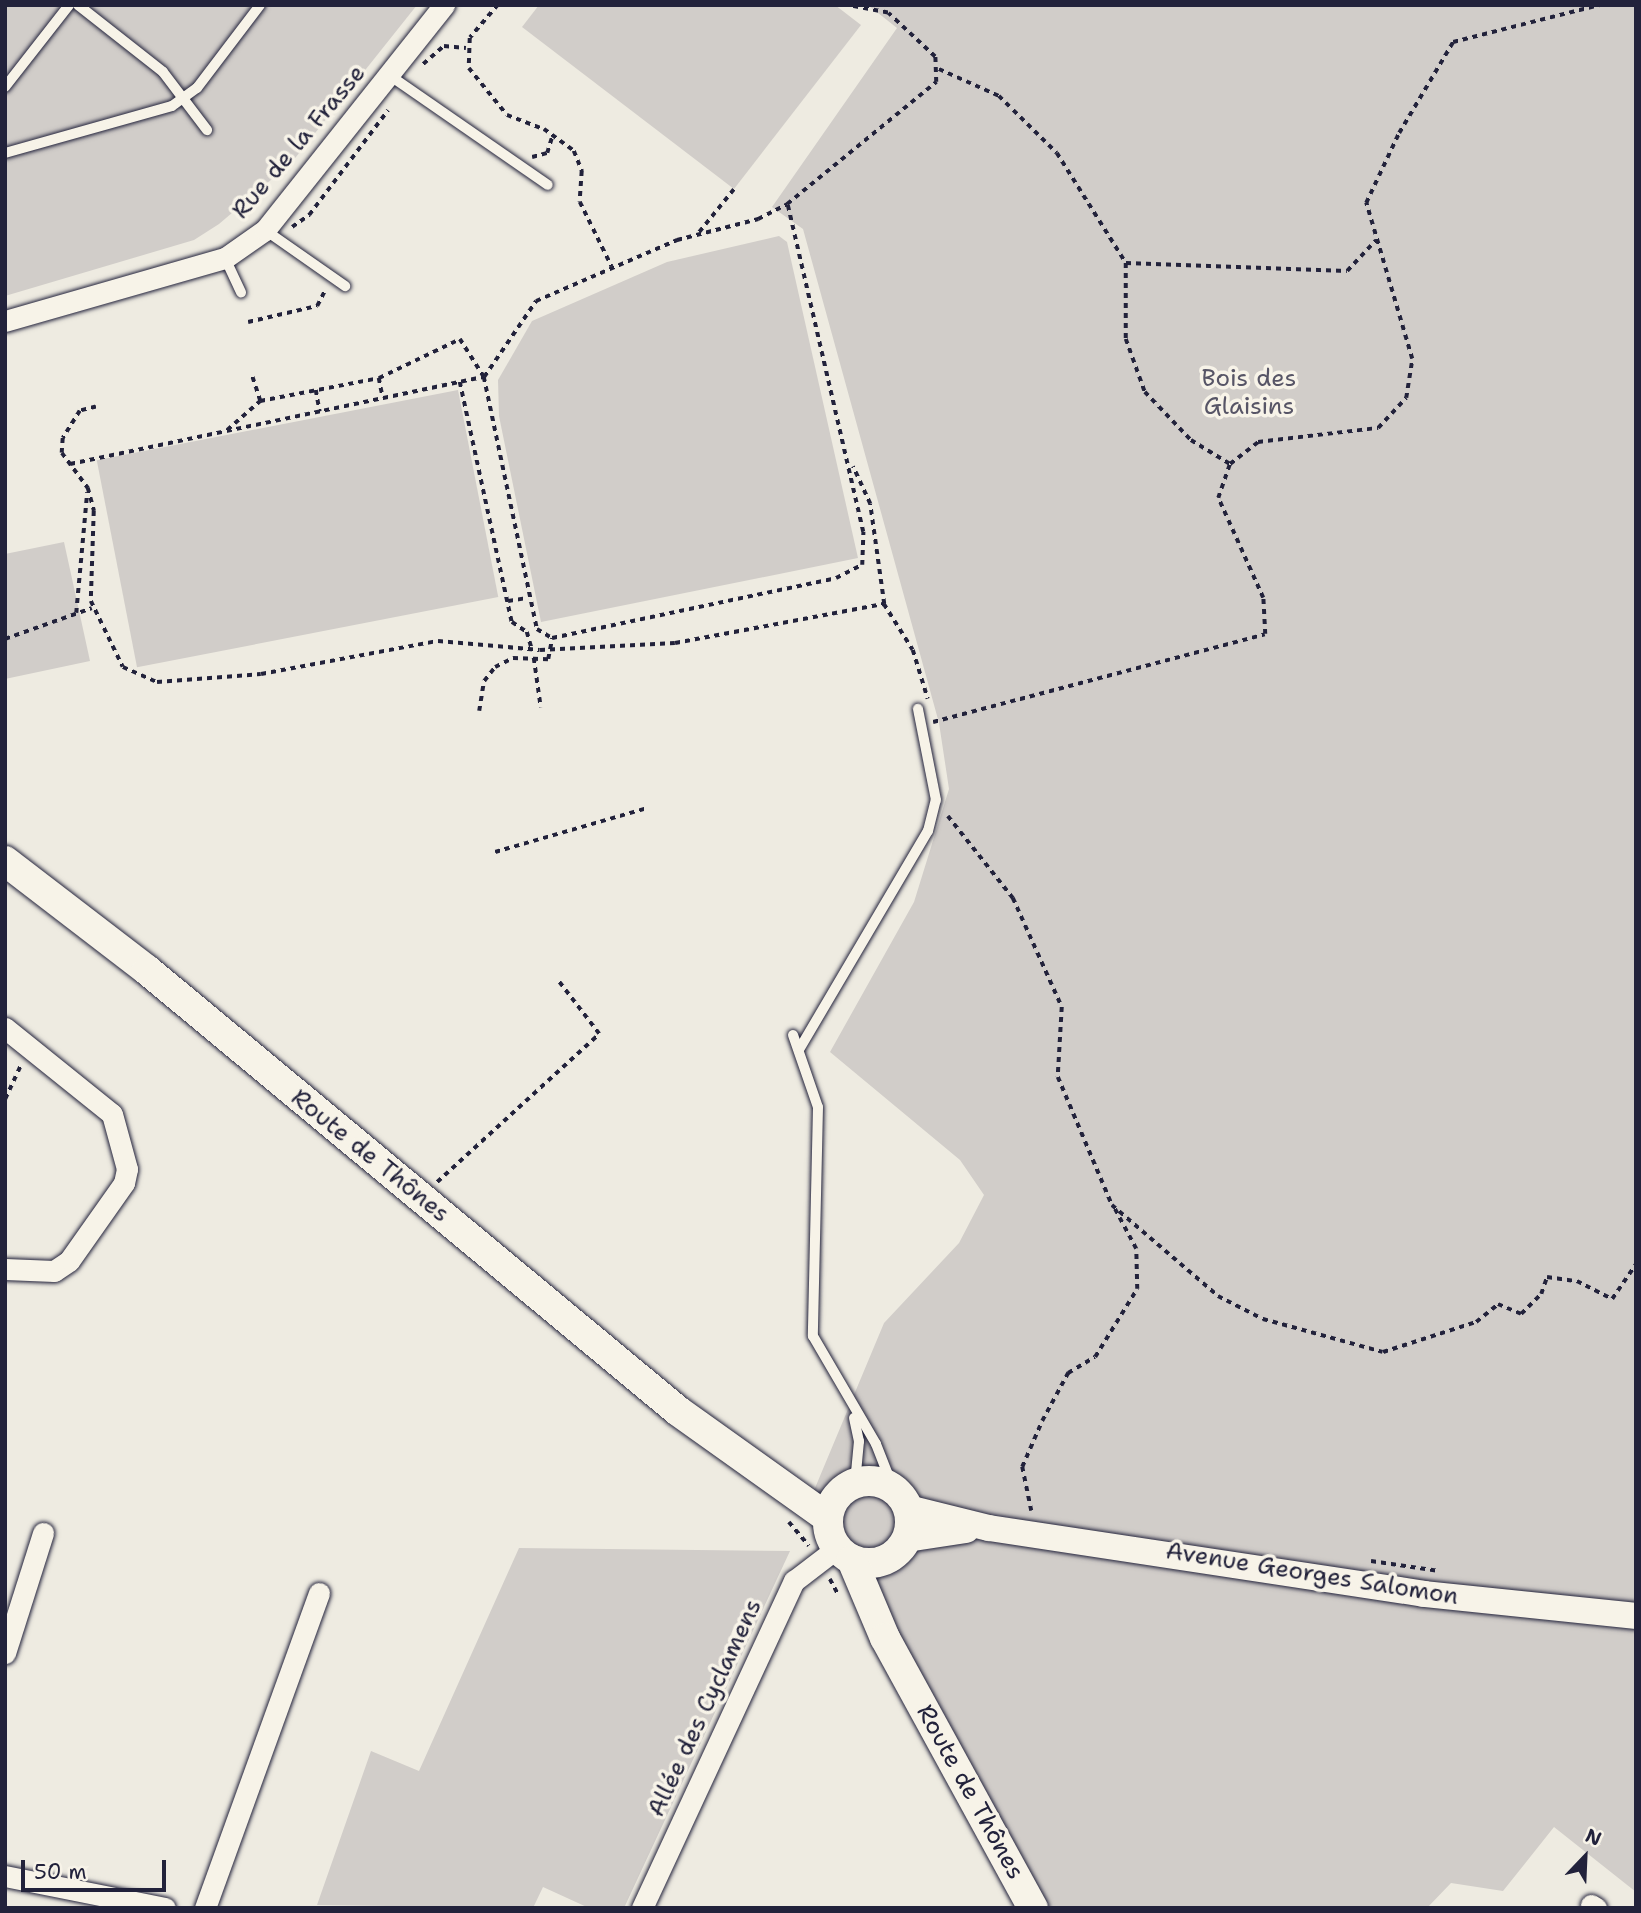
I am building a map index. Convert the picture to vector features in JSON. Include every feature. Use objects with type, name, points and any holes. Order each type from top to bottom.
[{"type":"main road","name":"Route de Thônes","points":[[5,861],[147,970],[678,1411],[828,1518]]},
{"type":"main road","name":"Route de Thônes","points":[[736,1450],[848,1488]]},
{"type":"main road","points":[[875,1482],[901,1499],[900,1548],[836,1556],[828,1518],[848,1488],[875,1482]]},
{"type":"main road","name":"Route de Thônes","points":[[900,1548],[886,1597],[907,1676]]},
{"type":"main road","name":"Route de Thônes","points":[[836,1556],[907,1676],[1033,1908]]},
{"type":"street","name":"Rue de la Frasse","points":[[5,321],[225,258],[265,230],[444,5]]},
{"type":"street","points":[[5,1028],[112,1114],[127,1168],[124,1183],[69,1262],[54,1270],[5,1269]]},
{"type":"street","name":"Avenue Georges Salomon","points":[[901,1499],[989,1528],[1424,1594],[1636,1616]]},
{"type":"street","name":"Avenue Georges Salomon","points":[[900,1548],[989,1528]]},
{"type":"street","points":[[5,1653],[43,1533]]},
{"type":"street","name":"Allée des Cyclamens","points":[[642,1908],[794,1581],[836,1556]]},
{"type":"street","points":[[205,1908],[318,1593]]},
{"type":"street","points":[[5,1876],[165,1908]]},
{"type":"lane","points":[[5,87],[69,5]]},
{"type":"lane","points":[[78,5],[163,72],[207,130]]},
{"type":"lane","points":[[5,153],[183,97],[260,5]]},
{"type":"lane","points":[[389,75],[548,185]]},
{"type":"lane","points":[[265,230],[345,286]]},
{"type":"lane","points":[[225,258],[241,292]]},
{"type":"lane","points":[[800,1048],[928,831],[936,800],[918,709]]},
{"type":"lane","points":[[793,1035],[800,1048],[818,1107],[810,1322],[820,1357],[876,1444],[901,1499]]},
{"type":"lane","points":[[848,1488],[859,1441],[853,1412]]},
{"type":"path","points":[[498,5],[466,48],[469,68],[502,110],[574,151],[582,171],[580,202],[612,267]]},
{"type":"path","points":[[846,5],[888,13],[939,69],[999,96],[1056,153],[1126,263],[1126,339],[1145,392],[1191,440],[1230,464]]},
{"type":"path","points":[[922,725],[1265,634],[1263,598],[1218,498],[1230,464],[1258,442],[1378,428],[1406,398],[1412,359],[1366,203],[1399,133],[1453,42],[1599,5]]},
{"type":"path","points":[[419,67],[444,46],[466,48]]},
{"type":"path","points":[[69,464],[484,377],[536,301],[612,267],[787,204],[926,94],[939,69]]},
{"type":"path","points":[[513,161],[547,153],[552,137]]},
{"type":"path","points":[[698,234],[733,189]]},
{"type":"path","points":[[226,431],[260,401],[379,378],[460,339],[484,377],[533,624],[552,638],[857,569],[863,532],[851,461],[787,204]]},
{"type":"path","points":[[1126,263],[1347,271],[1377,239]]},
{"type":"path","points":[[248,322],[317,306],[332,276]]},
{"type":"path","points":[[251,373],[260,401]]},
{"type":"path","points":[[379,378],[383,398]]},
{"type":"path","points":[[460,382],[512,622],[527,632],[532,649]]},
{"type":"path","points":[[316,390],[320,412]]},
{"type":"path","points":[[96,407],[80,411],[63,438],[69,464],[88,488],[94,511],[93,608],[122,667],[157,682],[261,674],[438,641],[532,649],[675,643],[884,604]]},
{"type":"path","points":[[851,461],[870,504],[884,604],[913,650],[936,721]]},
{"type":"path","points":[[76,613],[88,488]]},
{"type":"path","points":[[508,601],[528,598]]},
{"type":"path","points":[[5,639],[93,608]]},
{"type":"path","points":[[479,710],[484,681],[495,667],[513,658],[548,659],[552,638]]},
{"type":"path","points":[[534,658],[541,708]]},
{"type":"path","points":[[936,800],[1013,898],[1062,1007],[1058,1077],[1112,1205],[1136,1249],[1137,1289],[1096,1357],[1068,1373],[1042,1421],[1022,1467],[1031,1511]]},
{"type":"path","points":[[495,852],[647,808]]},
{"type":"path","points":[[419,1198],[599,1034],[559,982]]},
{"type":"path","points":[[5,1099],[9,1082],[32,1049]]},
{"type":"path","points":[[1112,1205],[1218,1296],[1264,1320],[1383,1352],[1476,1322],[1498,1304],[1521,1314],[1548,1277],[1577,1281],[1612,1299],[1636,1264]]},
{"type":"path","points":[[787,1519],[836,1556],[845,1607]]},
{"type":"green space","points":[[5,5],[417,5],[292,162],[219,224],[194,240],[5,296]]},
{"type":"green space","points":[[539,5],[835,5],[861,25],[734,189],[522,27]]},
{"type":"green space","name":"Bois des Glaisins","points":[[868,5],[1636,5],[1636,1892],[1554,1827],[1503,1891],[1451,1883],[1427,1908],[1033,1908],[810,1500],[884,1323],[959,1243],[984,1195],[960,1160],[830,1052],[914,902],[949,789],[939,723],[803,229],[772,207],[897,28]]},
{"type":"green space","points":[[779,236],[787,242],[858,558],[541,622],[499,416],[498,380],[532,321],[667,262]]},
{"type":"green space","points":[[458,390],[498,597],[137,667],[97,460]]},
{"type":"green space","points":[[64,542],[90,661],[5,679],[5,554]]},
{"type":"green space","points":[[519,1548],[790,1551],[624,1908],[589,1908],[543,1887],[533,1908],[317,1905],[371,1751],[419,1771]]}]
